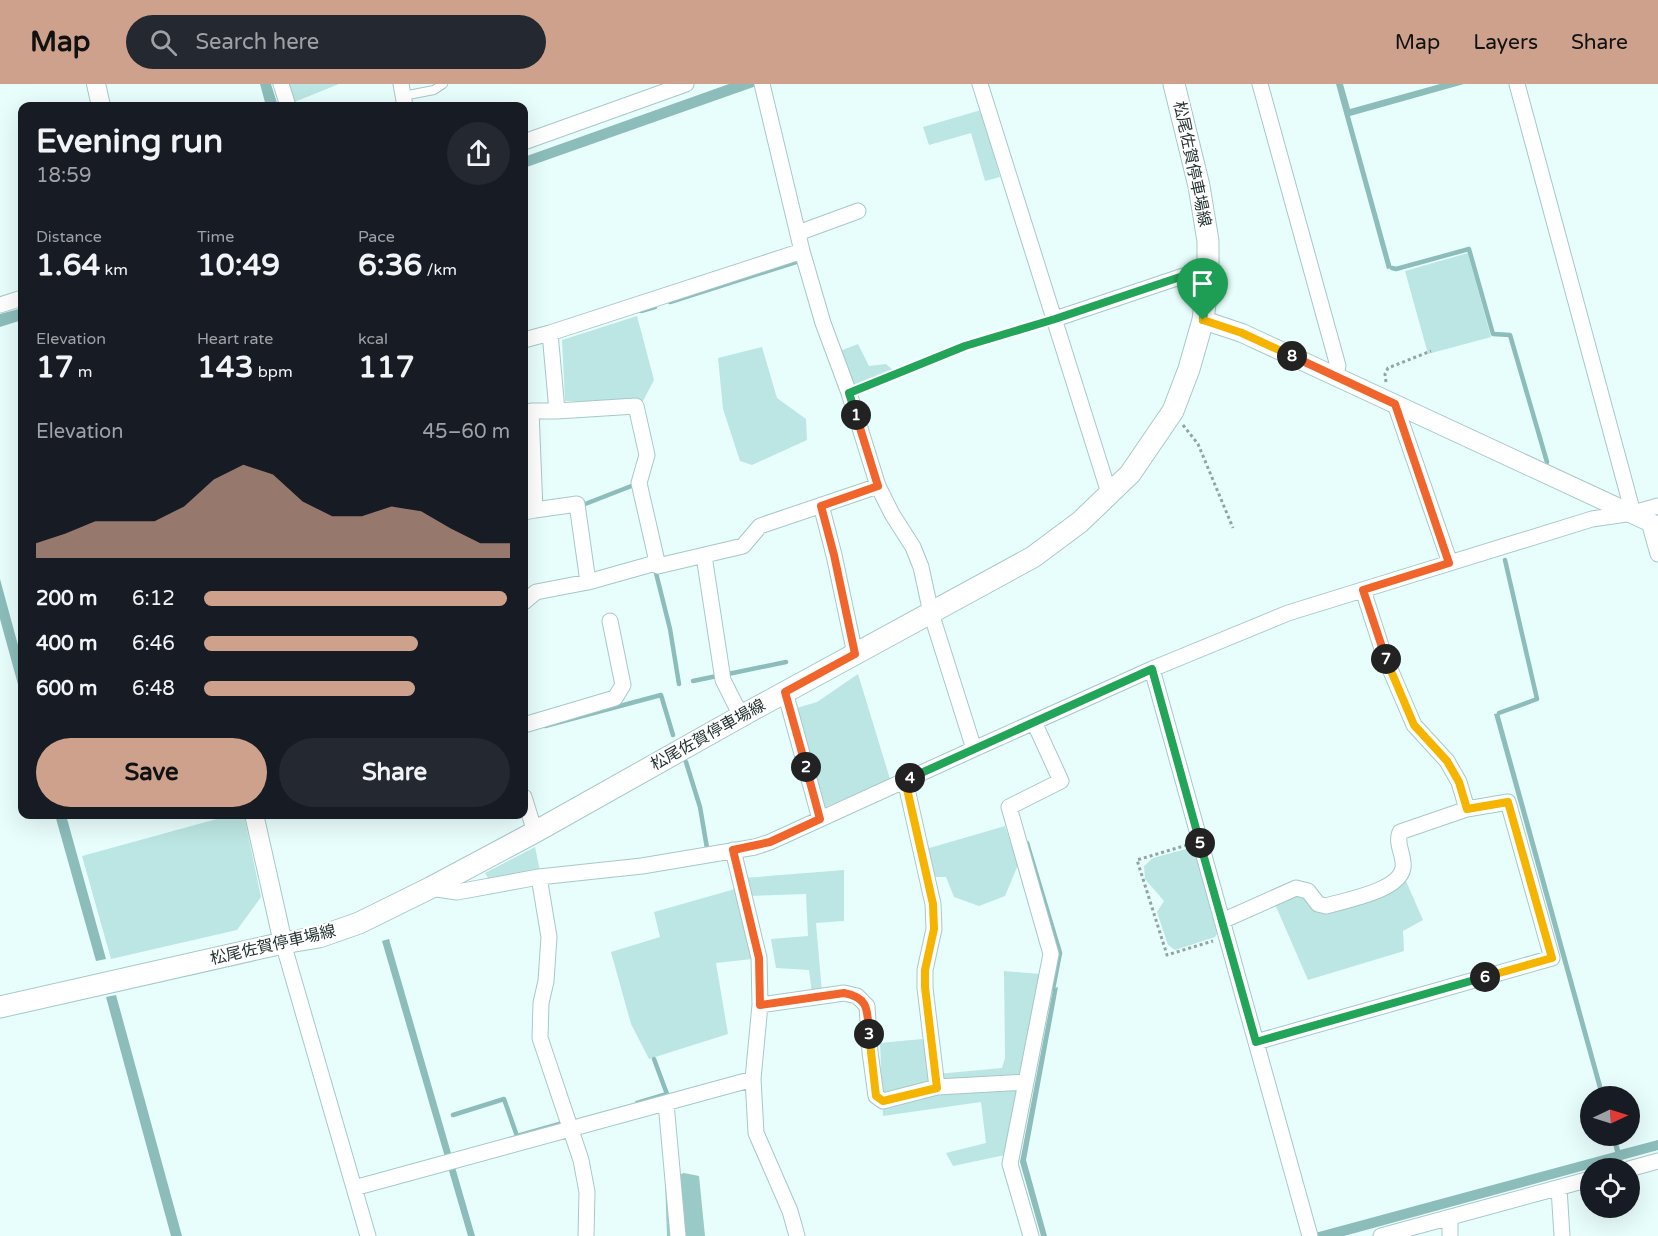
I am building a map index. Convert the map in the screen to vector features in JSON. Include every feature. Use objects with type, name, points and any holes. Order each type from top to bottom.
[{"type":"main road","name":"松尾佐賀停車場線","points":[[0,1007],[319,937],[359,923],[535,832],[1033,557],[1080,522],[1130,474],[1173,411],[1189,369],[1203,320],[1208,279],[1208,241],[1199,186],[1174,84]]},
{"type":"street","points":[[96,84],[100,102]]},
{"type":"street","points":[[282,84],[287,102]]},
{"type":"street","points":[[528,141],[686,84]]},
{"type":"street","points":[[980,84],[1108,494]]},
{"type":"street","points":[[1260,84],[1338,366],[1335,376]]},
{"type":"street","points":[[1517,84],[1633,513]]},
{"type":"street","points":[[763,86],[802,251],[823,323],[849,393],[878,486],[913,547],[921,567],[930,613],[974,749]]},
{"type":"street","points":[[798,232],[858,211]]},
{"type":"street","points":[[528,339],[802,251]]},
{"type":"street","points":[[1055,319],[1186,275],[1208,279]]},
{"type":"street","points":[[0,304],[18,299]]},
{"type":"street","points":[[1203,320],[1242,333],[1633,513],[1654,524],[1658,554]]},
{"type":"street","points":[[550,333],[557,411]]},
{"type":"street","points":[[1395,404],[1449,563]]},
{"type":"street","points":[[528,409],[557,411],[636,406],[646,455],[639,483],[655,565]]},
{"type":"street","points":[[528,460],[529,511],[578,509],[588,582]]},
{"type":"street","points":[[528,599],[536,592],[743,546],[760,526],[878,486]]},
{"type":"street","points":[[821,506],[855,654]]},
{"type":"street","points":[[430,888],[457,892],[540,878],[642,866],[770,842],[1152,669],[1288,613],[1592,519],[1633,513],[1658,506]]},
{"type":"street","points":[[704,556],[723,680],[736,706],[745,714]]},
{"type":"street","points":[[1363,590],[1384,655],[1414,725],[1447,761],[1459,782],[1467,809]]},
{"type":"street","points":[[528,724],[615,698],[622,685],[610,621]]},
{"type":"street","points":[[1152,669],[1309,1233]]},
{"type":"street","points":[[785,692],[820,819]]},
{"type":"street","points":[[1031,1236],[1010,1164],[1051,954],[1009,807],[1061,780],[1034,722]]},
{"type":"street","points":[[905,780],[933,904],[934,929],[925,970],[925,987],[937,1088]]},
{"type":"street","points":[[1222,921],[1296,888],[1308,891],[1318,904],[1326,906],[1377,891],[1397,879],[1403,867],[1397,838],[1400,832],[1467,809],[1508,802],[1552,958],[1256,1042]]},
{"type":"street","points":[[528,810],[535,832]]},
{"type":"street","points":[[255,819],[284,943],[368,1236]]},
{"type":"street","points":[[733,850],[759,958],[760,1005],[753,1079],[756,1132],[790,1211],[796,1236]]},
{"type":"street","points":[[540,878],[549,937],[546,981],[541,1003],[540,1038],[580,1160],[587,1192],[586,1236]]},
{"type":"street","points":[[760,1005],[844,993],[857,996],[867,1006],[876,1096],[883,1101],[937,1088],[1026,1082]]},
{"type":"street","points":[[354,1188],[753,1079]]},
{"type":"street","points":[[666,1103],[678,1236]]},
{"type":"street","points":[[1640,1165],[1658,1161]]},
{"type":"street","points":[[1381,1236],[1580,1182]]},
{"type":"street","points":[[1558,1188],[1562,1236]]},
{"type":"street","points":[[1450,1218],[1450,1236]]},
{"type":"lane","points":[[403,96],[434,90],[442,84]]},
{"type":"path","points":[[849,393],[965,346],[1055,319]]},
{"type":"path","points":[[1395,404],[1387,389],[1385,374],[1388,368],[1431,351]]},
{"type":"path","points":[[1173,411],[1198,444],[1233,528]]},
{"type":"path","points":[[1200,841],[1137,860],[1167,955],[1226,937]]},
{"type":"shaded area","points":[[260,84],[271,84],[277,102],[265,102]]},
{"type":"shaded area","points":[[286,84],[339,84],[294,102],[292,102]]},
{"type":"shaded area","points":[[729,84],[762,84],[528,167],[528,156]]},
{"type":"shaded area","points":[[1336,84],[1343,84],[1350,109],[1440,84],[1464,84],[1350,116],[1392,268],[1387,269]]},
{"type":"shaded area","points":[[981,110],[1000,177],[985,181],[971,133],[929,145],[923,127]]},
{"type":"shaded area","points":[[1468,253],[1491,337],[1428,354],[1405,271]]},
{"type":"shaded area","points":[[18,309],[18,321],[0,327],[0,314]]},
{"type":"shaded area","points":[[637,316],[654,380],[642,403],[565,401],[562,340]]},
{"type":"shaded area","points":[[858,344],[869,366],[886,364],[894,371],[853,387],[840,351]]},
{"type":"shaded area","points":[[762,347],[777,398],[806,419],[807,440],[752,465],[740,461],[723,409],[718,358]]},
{"type":"shaded area","points":[[0,579],[18,645],[18,684],[0,619]]},
{"type":"shaded area","points":[[858,674],[890,779],[821,809],[793,709],[817,702]]},
{"type":"shaded area","points":[[1499,713],[1602,1086],[1597,1086],[1494,714]]},
{"type":"shaded area","points":[[56,819],[67,819],[106,959],[96,961]]},
{"type":"shaded area","points":[[217,819],[245,819],[261,897],[237,930],[111,959],[82,856]]},
{"type":"shaded area","points":[[1005,826],[1018,865],[1005,896],[979,906],[954,897],[946,877],[930,877],[926,849]]},
{"type":"shaded area","points":[[1197,846],[1219,930],[1215,937],[1175,950],[1168,945],[1157,912],[1164,901],[1145,879],[1144,866],[1153,858]]},
{"type":"shaded area","points":[[535,847],[540,871],[490,881],[485,873]]},
{"type":"shaded area","points":[[844,870],[844,921],[816,923],[822,992],[812,994],[809,970],[776,968],[771,939],[808,936],[806,894],[750,896],[744,878]]},
{"type":"shaded area","points":[[1406,881],[1423,920],[1403,931],[1404,951],[1308,980],[1274,902],[1295,892],[1307,894],[1317,910],[1382,893]]},
{"type":"shaded area","points":[[735,889],[752,959],[716,963],[728,1034],[649,1059],[631,1024],[611,952],[660,937],[654,912]]},
{"type":"shaded area","points":[[389,939],[475,1236],[468,1236],[382,941]]},
{"type":"shaded area","points":[[1004,971],[1041,974],[1005,1155],[953,1166],[946,1153],[986,1143],[981,1102],[883,1116],[880,1043],[922,1039],[937,1074],[1002,1068],[1005,1058]]},
{"type":"shaded area","points":[[1058,987],[1026,1160],[1047,1236],[1041,1236],[1020,1162],[1053,989]]},
{"type":"shaded area","points":[[116,995],[182,1236],[171,1236],[106,997]]},
{"type":"shaded area","points":[[1658,1140],[1658,1150],[1629,1158],[1593,1158],[1615,1152],[1614,1146],[1619,1146],[1620,1150]]},
{"type":"shaded area","points":[[1580,1161],[1580,1171],[1344,1236],[1304,1236]]},
{"type":"shaded area","points":[[684,1173],[699,1176],[705,1236],[667,1236],[665,1180]]},
{"type":"waterway","points":[[1392,268],[1396,269],[1469,249],[1493,334],[1510,335],[1547,462]]},
{"type":"waterway","points":[[670,302],[796,262]]},
{"type":"waterway","points":[[641,311],[655,307]]},
{"type":"waterway","points":[[580,506],[634,485],[635,488]]},
{"type":"waterway","points":[[1499,713],[1537,699],[1505,560]]},
{"type":"waterway","points":[[655,569],[670,629],[679,684]]},
{"type":"waterway","points":[[728,674],[786,662]]},
{"type":"waterway","points":[[693,681],[717,676]]},
{"type":"waterway","points":[[545,726],[661,695],[673,735]]},
{"type":"waterway","points":[[686,762],[700,807],[707,848]]},
{"type":"waterway","points":[[1027,843],[1060,953],[1053,989]]},
{"type":"waterway","points":[[637,1103],[667,1094],[654,1059]]},
{"type":"waterway","points":[[453,1115],[504,1099],[517,1136],[563,1123]]},
{"type":"route","points":[[1186,275],[1208,279],[1203,320],[1242,333],[1395,404],[1449,563],[1363,590],[1384,655],[1414,725],[1447,761],[1459,782],[1467,809],[1508,802],[1552,958],[1256,1042],[1152,669],[905,780],[925,860],[933,904],[934,929],[925,970],[925,987],[937,1088],[883,1101],[876,1096],[867,1006],[857,996],[844,993],[760,1005],[759,958],[733,850],[770,842],[820,819],[785,692],[855,654],[821,506],[878,486],[849,393],[965,346],[1055,319],[1186,275]]}]
